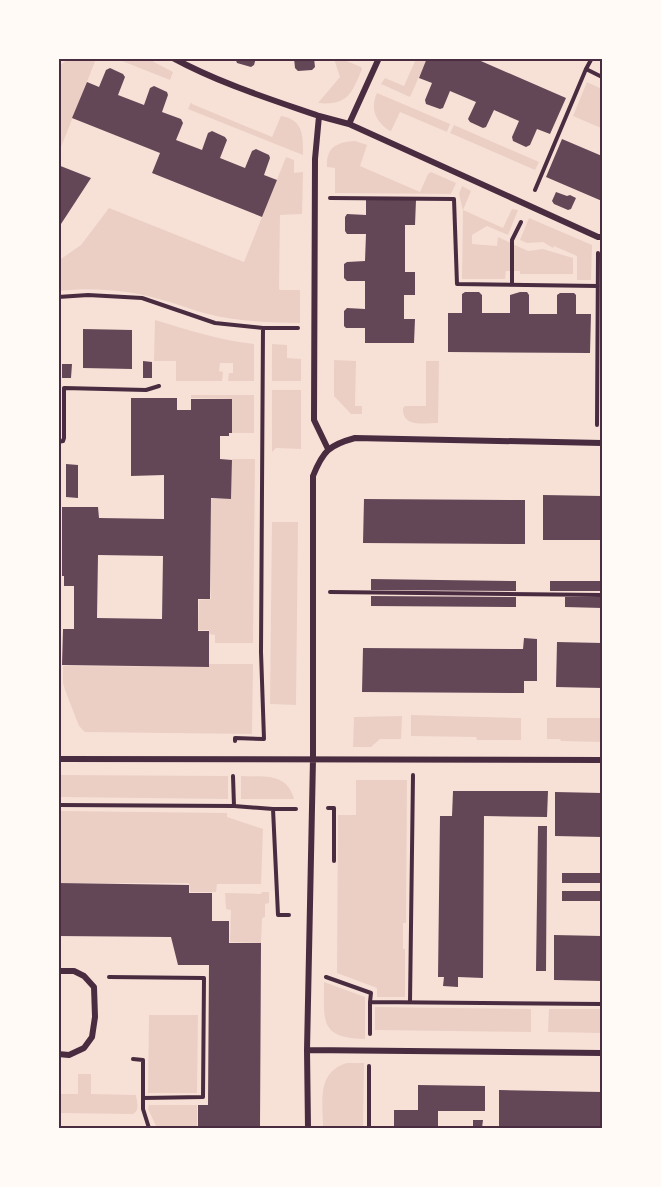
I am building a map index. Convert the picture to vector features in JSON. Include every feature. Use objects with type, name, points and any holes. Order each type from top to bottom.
[{"type":"street","points":[[172,58],[202,73],[255,94],[349,124],[528,207],[600,237]]},
{"type":"street","points":[[349,124],[379,58]]},
{"type":"street","points":[[319,116],[314,197],[314,420],[328,449]]},
{"type":"street","points":[[308,1128],[308,970],[313,759],[313,476],[328,449],[340,442],[355,438],[600,442]]},
{"type":"street","points":[[58,759],[603,760]]},
{"type":"street","points":[[58,971],[74,971],[84,976],[94,987],[95,1017],[92,1037],[84,1048],[69,1054],[58,1054]]},
{"type":"street","points":[[307,1050],[603,1053]]},
{"type":"path","points":[[512,285],[512,240],[592,58]]},
{"type":"path","points":[[586,69],[603,77]]},
{"type":"path","points":[[314,197],[454,199],[457,284],[598,286]]},
{"type":"path","points":[[600,237],[598,286],[600,301],[600,442]]},
{"type":"path","points":[[58,297],[88,294],[141,298],[215,323],[263,328],[313,328]]},
{"type":"path","points":[[58,805],[234,806],[235,738],[264,739],[261,652],[263,328]]},
{"type":"path","points":[[58,442],[63,441],[64,438],[64,388],[146,390],[159,386]]},
{"type":"path","points":[[314,592],[603,595]]},
{"type":"path","points":[[410,1002],[413,760]]},
{"type":"path","points":[[273,809],[278,915],[289,915]]},
{"type":"path","points":[[308,970],[371,993],[370,1002],[603,1004]]},
{"type":"path","points":[[94,987],[108,977],[204,978],[203,1098],[143,1098]]},
{"type":"path","points":[[133,1059],[143,1060],[143,1109],[149,1128]]},
{"type":"shaded area","points":[[68,59],[96,59],[59,152],[59,66]]},
{"type":"shaded area","points":[[117,59],[151,59],[173,72],[170,80]]},
{"type":"shaded area","points":[[334,59],[342,59],[362,69],[348,96],[336,102],[318,103],[340,77]]},
{"type":"shaded area","points":[[416,59],[426,61],[410,97],[381,84],[385,78],[404,86]]},
{"type":"shaded area","points":[[587,82],[602,89],[601,128],[573,116]]},
{"type":"shaded area","points":[[377,93],[450,124],[447,132],[400,112],[390,131],[377,119],[375,114],[374,104]]},
{"type":"shaded area","points":[[191,102],[272,137],[281,116],[289,118],[301,130],[303,155],[188,109]]},
{"type":"shaded area","points":[[454,125],[539,162],[535,170],[450,133]]},
{"type":"shaded area","points":[[355,141],[367,145],[360,166],[420,192],[431,172],[456,183],[451,194],[335,193],[335,168],[327,167],[328,155],[338,144]]},
{"type":"shaded area","points":[[286,157],[294,160],[294,173],[303,172],[302,214],[280,215],[279,289],[300,290],[300,323],[219,317],[159,299],[122,291],[84,289],[59,291],[58,261],[81,245],[109,208],[244,262]]},
{"type":"shaded area","points":[[462,186],[471,191],[463,210],[503,228],[512,209],[518,210],[508,235],[487,226],[472,235],[472,244],[497,246],[498,237],[528,251],[543,249],[573,258],[573,274],[520,274],[520,271],[506,271],[505,279],[462,279],[463,211],[459,194]]},
{"type":"shaded area","points":[[529,218],[592,245],[591,280],[577,280],[577,256],[543,242],[527,243],[520,240]]},
{"type":"shaded area","points":[[155,320],[216,337],[254,344],[254,381],[228,381],[229,373],[233,373],[233,363],[220,363],[219,371],[223,372],[222,381],[176,381],[176,361],[154,361]]},
{"type":"shaded area","points":[[272,344],[287,345],[287,358],[301,359],[301,381],[272,381]]},
{"type":"shaded area","points":[[334,360],[356,361],[355,406],[362,406],[362,414],[351,414],[334,396]]},
{"type":"shaded area","points":[[426,361],[439,361],[438,423],[421,424],[406,419],[403,408],[405,406],[426,406]]},
{"type":"shaded area","points":[[272,390],[301,390],[301,449],[276,448],[272,452]]},
{"type":"shaded area","points":[[191,395],[254,395],[254,433],[232,433],[232,399],[191,398]]},
{"type":"shaded area","points":[[232,459],[255,459],[253,643],[215,643],[215,635],[209,634],[209,630],[198,630],[199,600],[211,599],[211,499],[231,499]]},
{"type":"shaded area","points":[[272,522],[298,522],[296,705],[270,704]]},
{"type":"shaded area","points":[[209,664],[253,664],[252,734],[85,732],[79,726],[63,683],[63,666],[208,667]]},
{"type":"shaded area","points":[[411,715],[521,718],[521,740],[411,736]]},
{"type":"shaded area","points":[[402,716],[401,739],[380,739],[371,747],[353,747],[354,717]]},
{"type":"shaded area","points":[[547,718],[602,718],[602,742],[547,739]]},
{"type":"shaded area","points":[[59,775],[228,776],[228,799],[59,797]]},
{"type":"shaded area","points":[[241,776],[280,780],[291,790],[294,799],[241,799]]},
{"type":"shaded area","points":[[356,780],[407,780],[406,923],[403,923],[405,997],[377,997],[377,988],[337,973],[338,815],[356,815]]},
{"type":"shaded area","points":[[59,811],[227,813],[227,817],[263,829],[261,884],[217,884],[216,892],[190,892],[189,883],[59,883]]},
{"type":"shaded area","points":[[269,892],[269,903],[265,904],[265,917],[262,918],[261,943],[230,942],[231,910],[226,909],[225,893],[261,894]]},
{"type":"shaded area","points":[[324,982],[365,997],[365,1039],[339,1035],[327,1025]]},
{"type":"shaded area","points":[[375,1007],[531,1009],[531,1032],[375,1030]]},
{"type":"shaded area","points":[[549,1009],[602,1009],[602,1033],[548,1032]]},
{"type":"shaded area","points":[[149,1015],[198,1015],[197,1093],[148,1093]]},
{"type":"shaded area","points":[[347,1063],[364,1063],[363,1128],[323,1128],[322,1099],[326,1081],[337,1067]]},
{"type":"shaded area","points":[[78,1074],[91,1074],[91,1094],[136,1095],[137,1110],[133,1114],[59,1113],[59,1094],[78,1094]]},
{"type":"shaded area","points":[[149,1105],[197,1105],[197,1128],[157,1128],[148,1109]]},
{"type":"building","points":[[235,58],[256,58],[251,67],[237,63]]},
{"type":"building","points":[[294,58],[314,58],[315,67],[312,70],[298,71],[295,68]]},
{"type":"building","points":[[427,58],[474,58],[566,98],[550,134],[537,129],[530,145],[526,147],[513,141],[512,137],[519,121],[494,110],[486,127],[483,128],[470,122],[468,119],[476,102],[450,91],[443,108],[426,104],[425,100],[432,83],[419,78]]},
{"type":"building","points":[[110,68],[125,77],[118,95],[144,105],[150,88],[154,86],[167,92],[162,112],[181,119],[183,123],[176,140],[202,150],[208,133],[212,131],[227,140],[220,158],[245,168],[252,151],[256,149],[269,155],[264,175],[277,180],[262,217],[152,173],[160,153],[72,118],[87,82],[99,87],[106,70]]},
{"type":"building","points":[[562,139],[602,156],[602,201],[546,177]]},
{"type":"building","points":[[58,165],[91,178],[58,226]]},
{"type":"building","points":[[556,192],[576,198],[571,209],[568,210],[554,204],[552,201]]},
{"type":"building","points":[[366,200],[416,200],[415,225],[405,225],[405,272],[415,272],[415,295],[404,295],[404,319],[415,319],[414,343],[365,343],[365,328],[346,328],[344,326],[344,311],[347,308],[365,309],[365,281],[347,281],[344,278],[344,264],[365,261],[366,234],[347,234],[345,217],[347,214],[366,215]]},
{"type":"building","points":[[479,292],[482,295],[482,313],[510,313],[510,295],[527,292],[529,314],[557,314],[557,295],[574,293],[576,295],[576,314],[591,314],[590,353],[448,352],[448,313],[462,313],[462,294]]},
{"type":"building","points":[[83,329],[132,330],[132,369],[83,368]]},
{"type":"building","points":[[143,361],[152,362],[152,378],[143,378]]},
{"type":"building","points":[[62,364],[72,364],[71,378],[62,378]]},
{"type":"building","points":[[131,398],[177,398],[177,410],[191,410],[191,399],[232,399],[232,433],[229,433],[229,436],[220,436],[220,459],[232,460],[231,499],[211,498],[210,599],[198,599],[198,631],[209,631],[209,667],[62,665],[63,629],[74,629],[74,586],[64,586],[64,576],[62,576],[62,507],[98,507],[99,518],[164,519],[164,475],[131,476]],"holes":[[[98,555],[163,556],[162,619],[97,618]]]},
{"type":"building","points":[[66,464],[78,465],[78,498],[66,497]]},
{"type":"building","points":[[543,495],[602,496],[602,540],[543,540]]},
{"type":"building","points":[[364,499],[525,500],[525,544],[363,543]]},
{"type":"building","points":[[371,579],[516,581],[516,591],[371,590]]},
{"type":"building","points":[[550,581],[602,581],[602,591],[550,591]]},
{"type":"building","points":[[371,596],[516,597],[516,607],[371,606]]},
{"type":"building","points":[[565,597],[602,597],[602,608],[565,607]]},
{"type":"building","points":[[524,638],[537,639],[537,681],[524,681],[524,693],[362,692],[363,648],[523,649]]},
{"type":"building","points":[[557,642],[602,643],[602,688],[556,687]]},
{"type":"building","points":[[453,791],[548,791],[547,817],[484,816],[483,978],[458,977],[458,987],[443,986],[444,977],[438,977],[440,816],[452,816]]},
{"type":"building","points":[[555,792],[602,793],[602,837],[555,836]]},
{"type":"building","points":[[538,826],[547,826],[546,971],[536,971]]},
{"type":"building","points":[[562,873],[602,873],[602,883],[562,883]]},
{"type":"building","points":[[58,883],[189,885],[189,893],[212,893],[212,921],[229,921],[229,943],[261,943],[260,1128],[198,1128],[198,1105],[208,1105],[209,965],[178,965],[171,937],[58,936]]},
{"type":"building","points":[[562,891],[602,891],[602,901],[562,901]]},
{"type":"building","points":[[554,935],[602,936],[602,981],[554,980]]},
{"type":"building","points":[[418,1085],[485,1086],[485,1111],[438,1111],[438,1128],[394,1128],[394,1110],[418,1110]]},
{"type":"building","points":[[499,1090],[602,1092],[602,1128],[499,1128]]},
{"type":"building","points":[[473,1120],[483,1120],[482,1128],[473,1128]]}]
